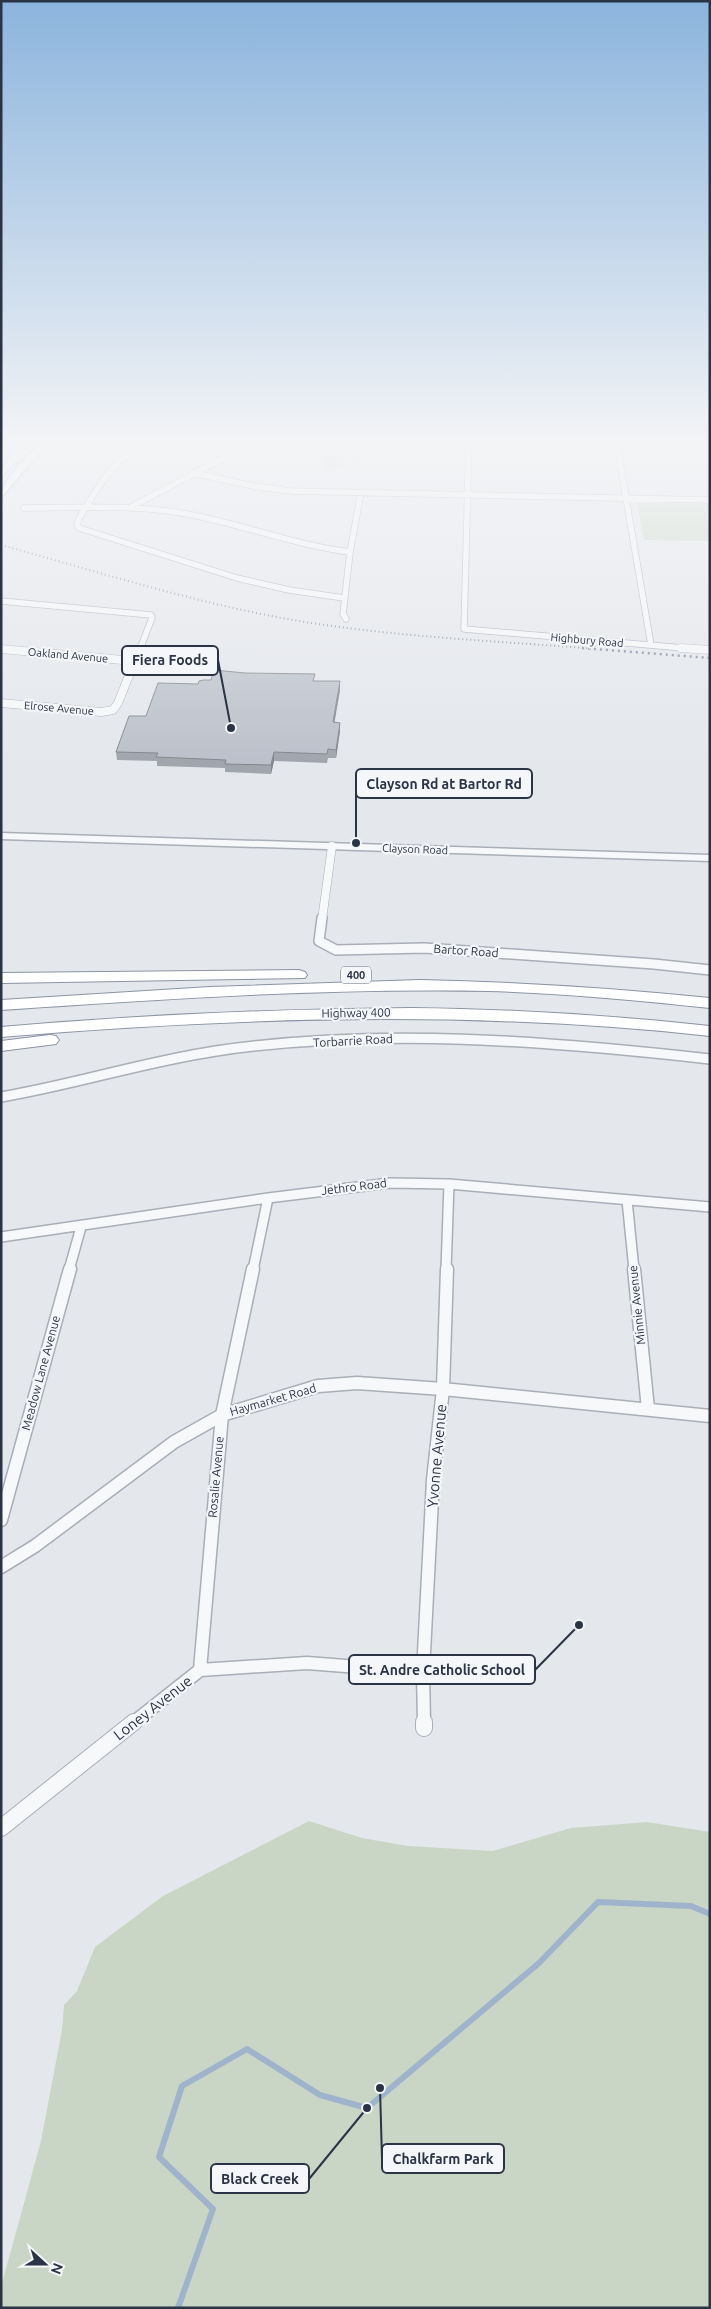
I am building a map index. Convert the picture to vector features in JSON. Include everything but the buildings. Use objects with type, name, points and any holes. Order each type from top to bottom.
[{"type":"highway","name":"400","points":[[1,978],[415,974],[547,977],[710,992]]},
{"type":"highway","points":[[1,1005],[297,988],[443,986],[560,989],[710,1003]]},
{"type":"highway","name":"Highway 400","points":[[1,1032],[117,1022],[342,1013],[436,1012],[580,1018],[710,1031]]},
{"type":"highway","points":[[1,1046],[81,1037],[199,1019]]},
{"type":"street","points":[[137,547],[245,580],[344,598]]},
{"type":"street","points":[[321,547],[350,552]]},
{"type":"street","points":[[346,619],[343,614],[344,598],[351,547]]},
{"type":"street","name":"Highbury Road","points":[[466,547],[464,629],[710,650]]},
{"type":"street","points":[[635,547],[651,645]]},
{"type":"street","points":[[1,601],[151,615],[152,618],[134,661]]},
{"type":"street","name":"Oakland Avenue","points":[[1,650],[134,661]]},
{"type":"street","name":"Elrose Avenue","points":[[1,703],[101,712],[116,707],[134,661]]},
{"type":"street","name":"Clayson Road","points":[[1,836],[710,858]]},
{"type":"street","name":"Bartor Road","points":[[332,846],[319,940],[336,950],[424,948],[654,964],[710,970]]},
{"type":"street","name":"Torbarrie Road","points":[[1,1098],[202,1054],[245,1047],[388,1039],[516,1042],[710,1059]]},
{"type":"street","name":"Jethro Road","points":[[1,1238],[268,1198],[390,1183],[449,1184],[710,1207]]},
{"type":"street","name":"Yvonne Avenue","points":[[424,1728],[423,1672],[433,1480],[443,1389],[449,1184]]},
{"type":"street","name":"Rosalie Avenue","points":[[200,1670],[222,1415],[268,1198]]},
{"type":"street","name":"Minnie Avenue","points":[[627,1200],[648,1409]]},
{"type":"street","name":"Meadow Lane Avenue","points":[[1,1520],[81,1227]]},
{"type":"street","name":"Haymarket Road","points":[[1,1567],[36,1546],[174,1442],[222,1415],[318,1386],[357,1383],[443,1389],[710,1416]]},
{"type":"street","name":"Loney Avenue","points":[[1,1828],[200,1670],[308,1663],[423,1672]]},
{"type":"green space","points":[[309,1821],[362,1838],[408,1846],[493,1851],[571,1828],[647,1822],[710,1832],[710,2308],[1,2308],[1,2287],[41,2141],[62,2030],[64,2005],[77,1991],[95,1947],[163,1896]]},
{"type":"waterway","points":[[178,2308],[213,2209],[159,2157],[182,2086],[247,2049],[320,2095],[367,2108],[539,1963],[598,1902],[691,1906],[710,1914]]},
{"type":"railway","points":[[7,547],[186,597],[299,621],[410,635],[597,649]]},
{"type":"railway","points":[[582,648],[710,658]]},
{"type":"place","name":"Fiera Foods","points":[[231,728]]},
{"type":"place","name":"Clayson Rd at Bartor Rd","points":[[356,843]]},
{"type":"place","name":"St. Andre Catholic School","points":[[579,1625]]},
{"type":"place","name":"Chalkfarm Park","points":[[380,2088]]},
{"type":"place","name":"Black Creek","points":[[367,2108]]}]
